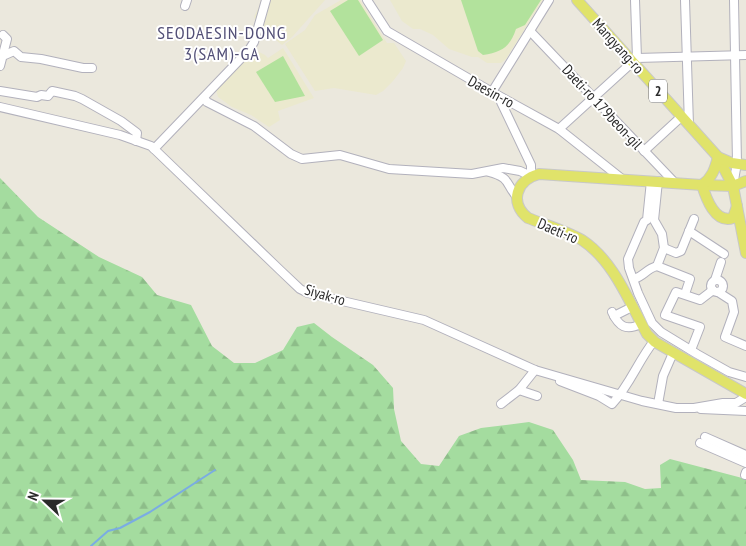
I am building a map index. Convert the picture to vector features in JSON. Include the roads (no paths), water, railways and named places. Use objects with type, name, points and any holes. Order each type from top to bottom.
[{"type":"main road","name":"Mangyang-ro","points":[[577,0],[635,60],[681,117],[718,157],[733,186]]},
{"type":"main road","points":[[702,185],[713,172],[718,157],[741,164]]},
{"type":"main road","points":[[517,197],[522,183],[531,176],[546,173],[702,185],[733,186],[746,181]]},
{"type":"main road","points":[[702,185],[710,207],[722,217],[727,219],[733,218],[737,206]]},
{"type":"main road","name":"2","points":[[733,186],[737,206],[745,226],[746,253]]},
{"type":"main road","name":"Daeti-ro","points":[[517,197],[519,208],[528,218],[581,240],[594,250],[610,267],[647,334],[654,341],[746,395]]},
{"type":"street","points":[[154,149],[249,50],[254,42],[266,0]]},
{"type":"street","name":"Daesin-ro","points":[[367,0],[387,32],[559,129],[622,179]]},
{"type":"street","points":[[492,92],[549,0]]},
{"type":"street","points":[[588,0],[588,12]]},
{"type":"street","points":[[635,0],[635,60]]},
{"type":"street","points":[[685,0],[689,125]]},
{"type":"street","points":[[733,186],[741,164],[734,0]]},
{"type":"street","name":"Daeti-ro 179beon-gil","points":[[530,30],[675,183]]},
{"type":"street","points":[[0,67],[1,55],[7,40],[3,35]]},
{"type":"street","points":[[1,55],[14,51],[21,57],[92,68]]},
{"type":"street","points":[[559,129],[635,60],[746,55]]},
{"type":"street","points":[[50,87],[58,90],[58,92]]},
{"type":"street","points":[[0,91],[38,97],[41,95],[48,96],[52,91],[75,96],[121,121],[137,133],[136,141]]},
{"type":"street","points":[[204,98],[207,102],[254,126],[291,154],[302,159],[340,155],[389,169],[472,174],[503,168],[520,171],[531,176],[531,165],[502,102],[502,98]]},
{"type":"street","name":"Siyak-ro","points":[[0,107],[120,135],[154,149],[300,288],[308,293],[424,320],[534,371],[658,404],[676,408],[694,408],[736,403],[746,395]]},
{"type":"street","points":[[644,151],[681,117]]},
{"type":"street","points":[[485,170],[504,177],[517,197]]},
{"type":"street","points":[[655,181],[654,220],[662,234],[664,248],[657,266]]},
{"type":"street","points":[[655,181],[647,220],[644,222],[628,260],[629,268],[649,318],[656,327],[691,350],[729,372],[746,377]]},
{"type":"street","points":[[664,248],[679,253],[694,219]]},
{"type":"street","points":[[656,327],[665,315],[676,292],[700,300],[716,291],[722,290],[724,284],[721,280],[715,280],[722,258],[689,231]]},
{"type":"street","points":[[634,279],[642,276],[649,268],[657,266],[690,279],[685,294]]},
{"type":"street","points":[[716,291],[732,301],[734,312],[725,337],[746,346]]},
{"type":"street","points":[[632,307],[614,314],[620,324],[628,328],[642,324]]},
{"type":"street","points":[[665,315],[700,327],[691,350]]},
{"type":"street","points":[[501,404],[519,390],[534,371],[579,388],[612,404],[622,394],[646,351],[654,341]]},
{"type":"street","points":[[658,404],[663,376],[673,353]]},
{"type":"street","points":[[519,390],[537,396]]},
{"type":"street","name":"Siyak-ro","points":[[694,408],[701,410],[746,411]]},
{"type":"street","points":[[746,455],[703,440],[746,463]]},
{"type":"waterway","points":[[91,546],[108,531],[120,528],[150,512],[215,470]]},
{"type":"district","name":"SEODAESIN-DONG 3(SAM)-GA","points":[[222,43]]}]
